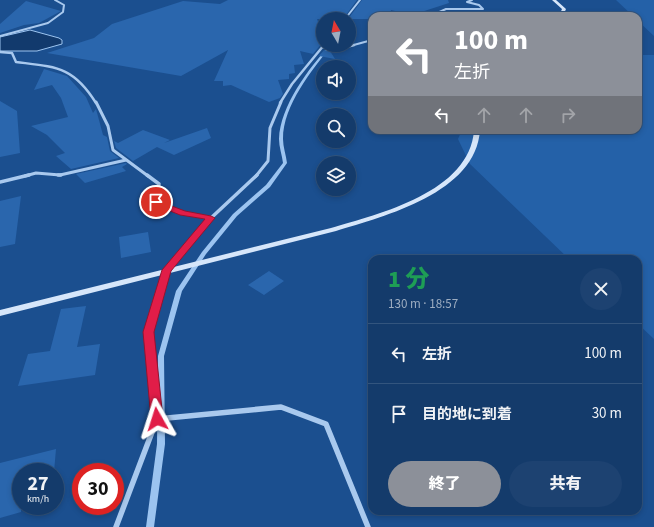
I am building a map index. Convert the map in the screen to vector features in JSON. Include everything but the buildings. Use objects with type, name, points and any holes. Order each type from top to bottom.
[{"type":"street","points":[[0,36],[48,23],[63,12],[64,5],[55,0]]},
{"type":"street","points":[[351,12],[360,0]]},
{"type":"street","points":[[439,12],[446,8],[474,10],[483,9],[478,5],[467,2],[472,0]]},
{"type":"street","points":[[554,0],[564,9],[563,12]]},
{"type":"street","points":[[356,44],[368,41]]},
{"type":"street","points":[[0,52],[12,53],[16,62],[58,68],[73,76],[92,96],[104,117],[112,140],[113,150],[158,184],[156,202],[183,213],[211,218]]},
{"type":"street","points":[[116,527],[157,419],[148,332],[167,270],[211,218],[269,163],[271,160],[270,128],[287,91],[308,62],[317,52]]},
{"type":"street","points":[[0,313],[320,232],[385,212],[432,192],[461,169],[474,150],[478,134]]},
{"type":"street","points":[[0,182],[36,173],[60,175],[126,160]]},
{"type":"street","points":[[157,419],[281,406],[326,424],[368,527]]},
{"type":"shaded area","points":[[616,0],[654,0],[654,36],[642,25],[642,12],[629,12]]},
{"type":"shaded area","points":[[30,30],[59,38],[62,40],[62,44],[37,51],[0,51],[0,37]]},
{"type":"shaded area","points":[[642,55],[654,55],[654,339],[642,328],[642,255],[565,255],[470,164],[458,139],[460,134],[642,134]]},
{"type":"waterway","points":[[150,527],[161,444],[161,356],[179,291],[204,253],[235,215],[268,186],[285,163],[281,136],[287,112],[299,88],[325,52]]},
{"type":"route","points":[[156,202],[183,213],[211,218],[167,270],[148,332],[157,419]]}]
